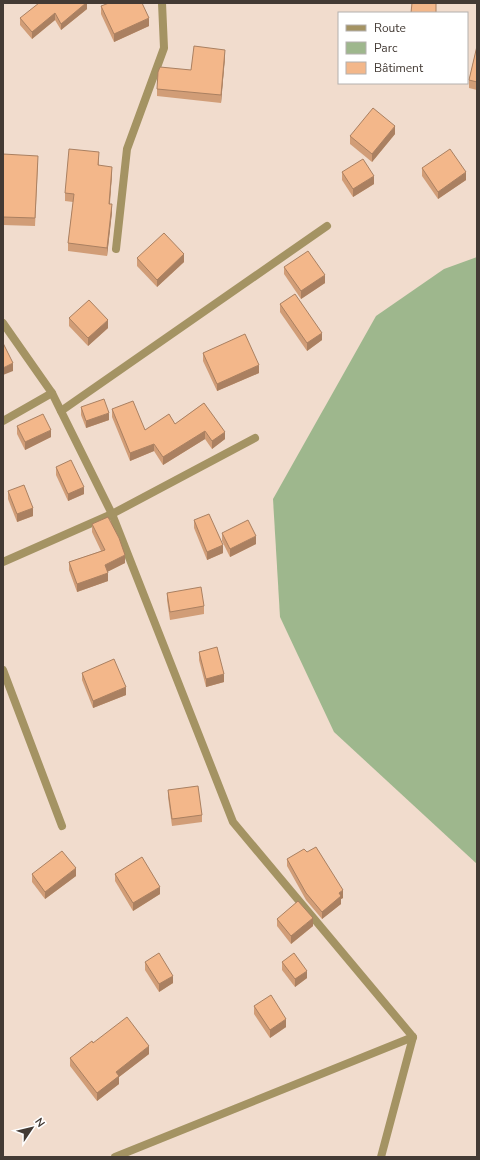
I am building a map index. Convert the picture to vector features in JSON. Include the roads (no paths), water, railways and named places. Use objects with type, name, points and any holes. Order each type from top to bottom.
[{"type":"street","points":[[116,249],[126,149],[164,48],[162,3]]},
{"type":"street","points":[[61,411],[327,226]]},
{"type":"street","points":[[3,322],[52,393],[112,514],[233,822],[413,1037]]},
{"type":"street","points":[[3,421],[52,393]]},
{"type":"street","points":[[3,562],[112,514],[255,438]]},
{"type":"street","points":[[3,670],[62,826]]},
{"type":"street","points":[[115,1157],[413,1037]]},
{"type":"street","points":[[381,1157],[413,1037]]}]
